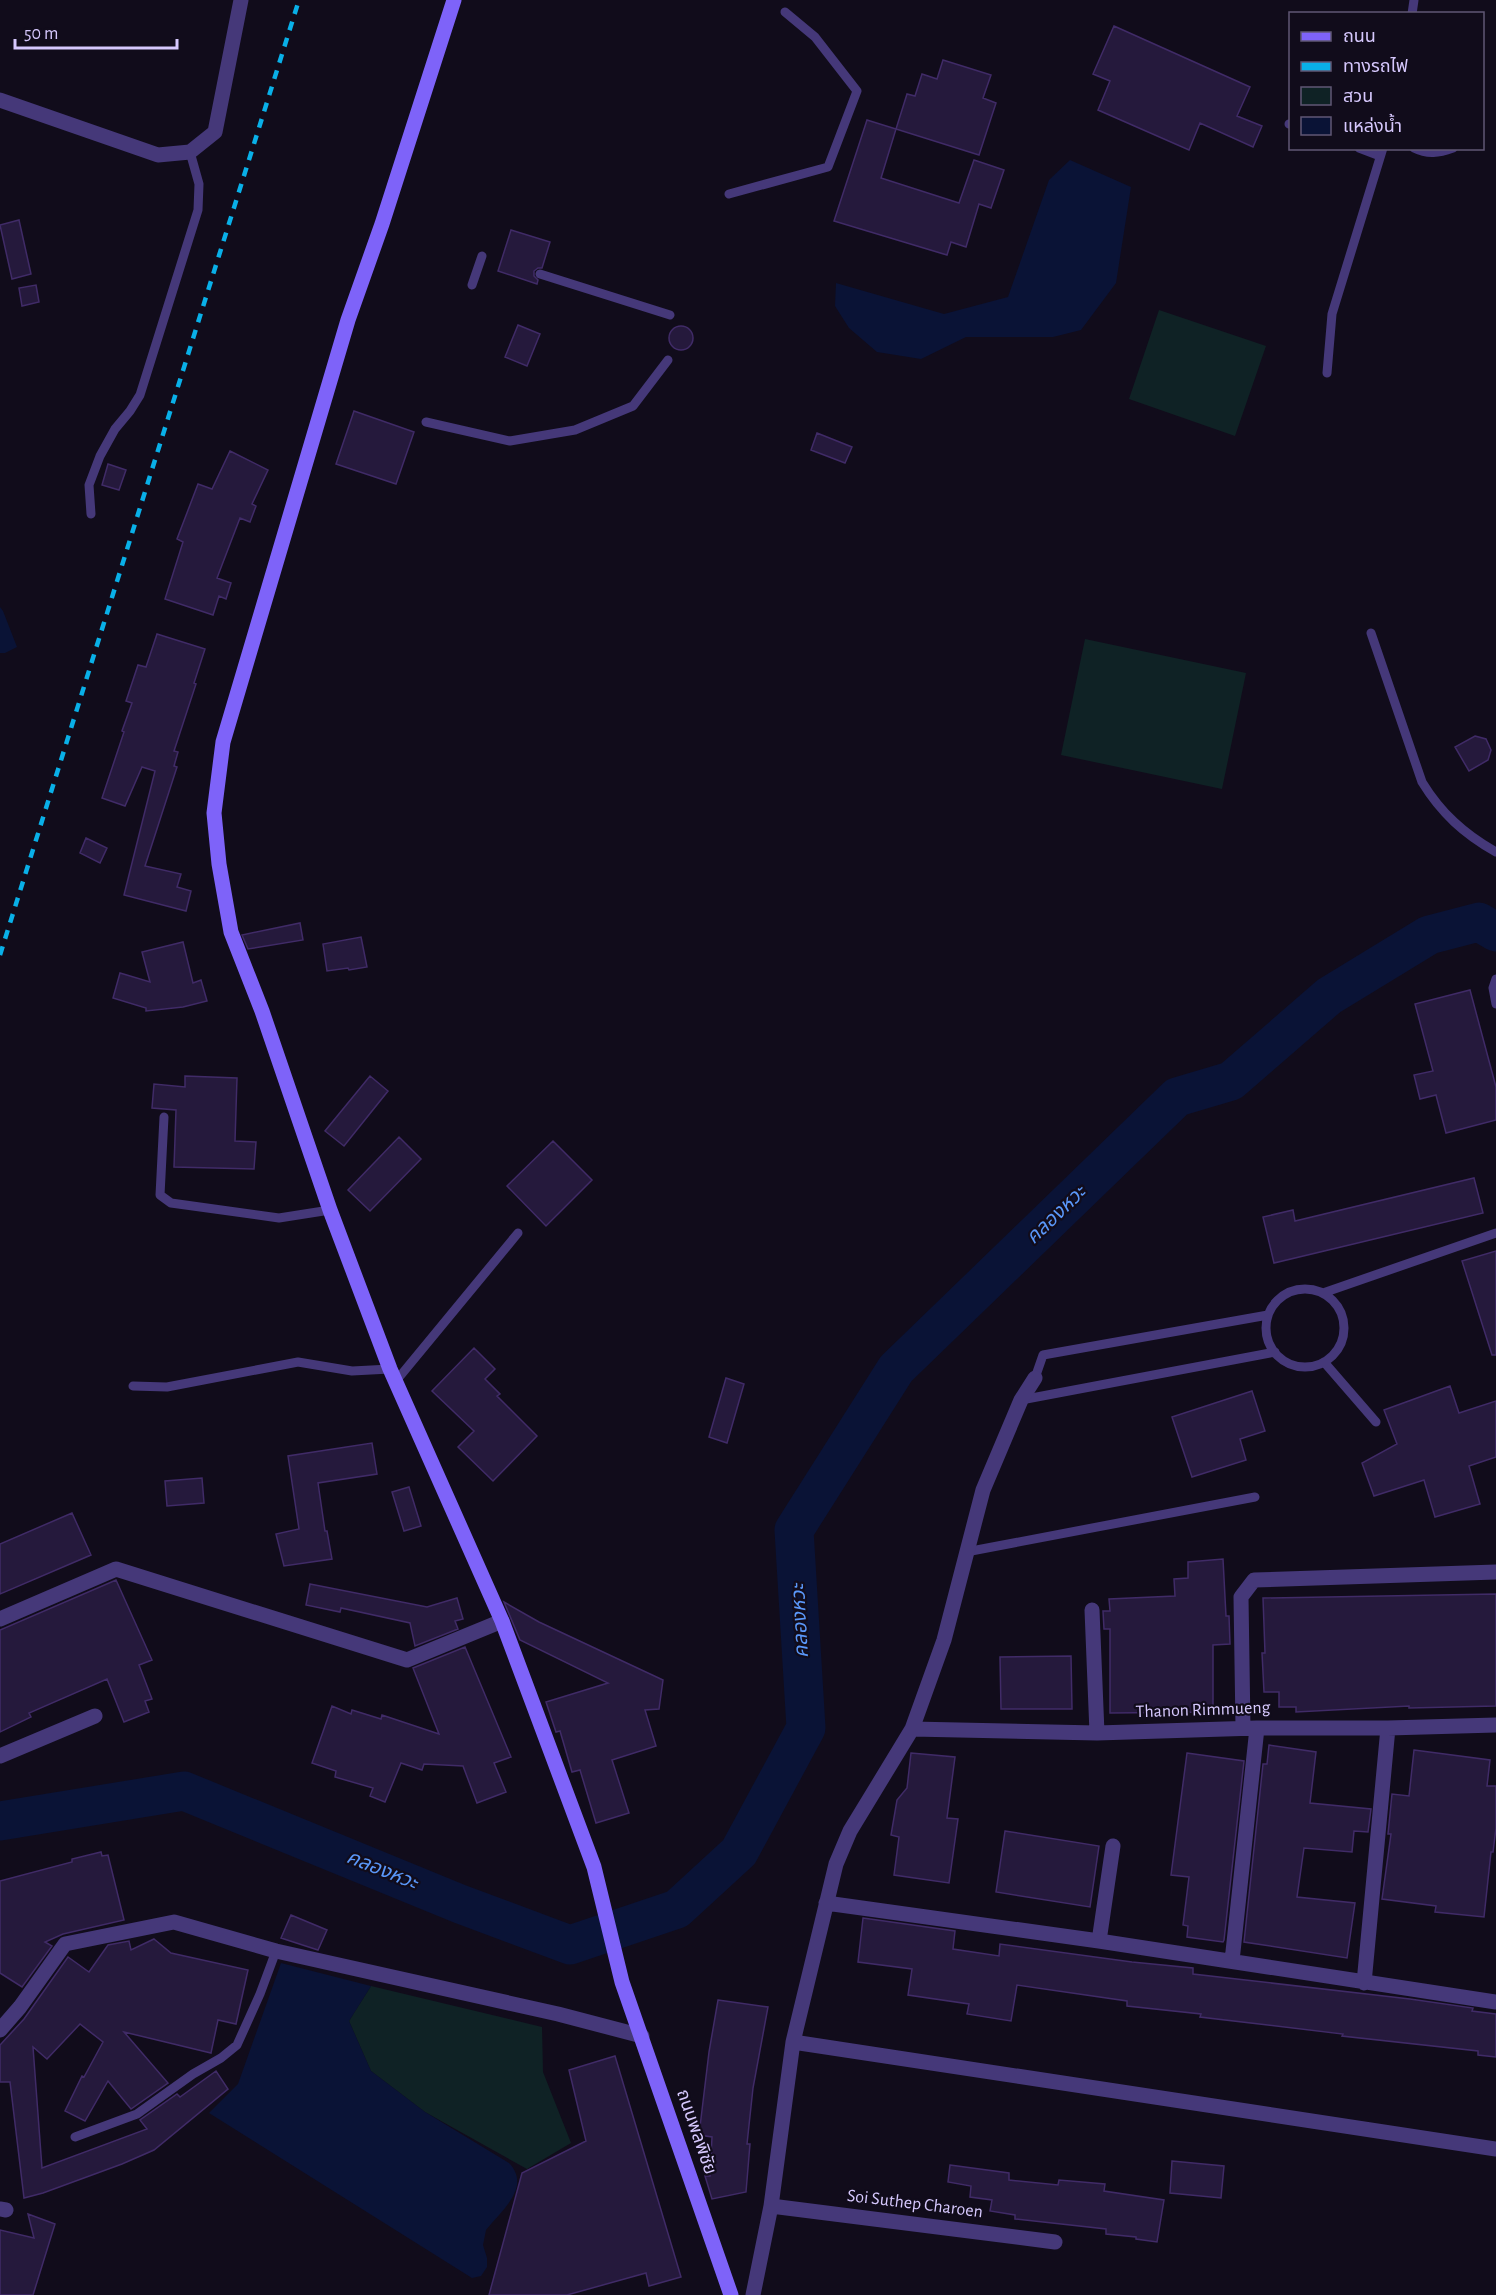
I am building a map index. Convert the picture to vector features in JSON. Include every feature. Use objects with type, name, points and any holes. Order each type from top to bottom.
[{"type":"street","points":[[0,100],[158,155],[190,152],[215,132],[241,0]]},
{"type":"street","name":"ถนนพลพิชัย","points":[[454,0],[386,213],[348,320],[223,742],[214,813],[219,864],[231,932],[262,1011],[330,1210],[393,1375],[502,1621],[594,1866],[622,1982],[731,2295]]},
{"type":"street","points":[[753,2295],[771,2206],[793,2042],[836,1864],[850,1831],[912,1729],[944,1640],[983,1490],[1021,1400],[1035,1378]]},
{"type":"street","points":[[0,1619],[116,1569],[407,1660],[502,1621]]},
{"type":"street","points":[[1232,1961],[1250,1728],[1241,1597],[1254,1580],[1496,1572]]},
{"type":"street","points":[[1092,1610],[1096,1733]]},
{"type":"street","points":[[0,1756],[95,1716]]},
{"type":"street","name":"Thanon Rimmueng","points":[[912,1729],[1096,1733],[1250,1728],[1496,1725]]},
{"type":"street","points":[[1364,1983],[1388,1728]]},
{"type":"street","points":[[1099,1941],[1113,1846]]},
{"type":"street","points":[[826,1903],[1099,1941],[1496,2002],[1496,1996]]},
{"type":"street","points":[[0,2030],[20,2007],[65,1944],[174,1922],[276,1952],[558,2014],[642,2036]]},
{"type":"street","points":[[793,2042],[1496,2149]]},
{"type":"street","name":"Soi Suthep Charoen","points":[[771,2206],[1055,2242]]},
{"type":"lane","points":[[729,194],[828,167],[857,91],[815,37],[785,12]]},
{"type":"lane","points":[[1418,150],[1438,153],[1447,150]]},
{"type":"lane","points":[[91,514],[89,485],[100,456],[115,429],[140,395],[198,210],[199,184],[190,152]]},
{"type":"lane","points":[[1327,373],[1332,314],[1382,152]]},
{"type":"lane","points":[[472,285],[482,256]]},
{"type":"lane","points":[[540,274],[670,315]]},
{"type":"lane","points":[[426,422],[510,441],[574,430],[633,406],[668,360]]},
{"type":"lane","points":[[1371,633],[1422,782],[1436,804],[1452,822],[1496,852]]},
{"type":"lane","points":[[1494,983],[1496,1004]]},
{"type":"lane","points":[[164,1117],[160,1195],[171,1203],[279,1218],[330,1210]]},
{"type":"lane","points":[[133,1386],[167,1387],[298,1362],[393,1375],[518,1233]]},
{"type":"lane","points":[[1323,1293],[1496,1233]]},
{"type":"lane","points":[[1297,1289],[1310,1289],[1323,1293],[1333,1300],[1344,1321],[1341,1344],[1324,1362],[1312,1366],[1298,1366],[1285,1361],[1275,1352],[1269,1341],[1266,1328],[1268,1315],[1275,1303],[1285,1294],[1297,1289]]},
{"type":"lane","points":[[1035,1378],[1043,1355],[1268,1315]]},
{"type":"lane","points":[[1021,1400],[1275,1352]]},
{"type":"lane","points":[[1324,1362],[1376,1422]]},
{"type":"lane","points":[[966,1552],[1255,1497]]},
{"type":"lane","points":[[75,2137],[137,2114],[237,2045],[276,1952]]},
{"type":"green space","points":[[1159,310],[1266,346],[1235,436],[1129,399]]},
{"type":"green space","points":[[1085,639],[1246,673],[1222,789],[1061,755]]},
{"type":"green space","points":[[371,1986],[542,2027],[543,2072],[571,2143],[527,2169],[425,2112],[371,2071],[349,2021]]},
{"type":"water","points":[[1070,160],[1131,187],[1116,283],[1081,330],[1053,337],[966,337],[921,359],[877,352],[849,328],[835,306],[836,283],[944,314],[1008,297],[1049,180]]},
{"type":"water","points":[[0,607],[17,647],[5,653],[0,653]]},
{"type":"water","points":[[281,1963],[371,1986],[349,2021],[371,2071],[425,2112],[509,2163],[515,2172],[516,2190],[512,2198],[486,2230],[483,2245],[487,2267],[481,2276],[472,2278],[209,2113],[238,2084]]},
{"type":"building","points":[[1114,26],[1250,87],[1237,116],[1262,126],[1253,147],[1200,123],[1189,150],[1098,110],[1110,81],[1093,74]]},
{"type":"building","points":[[943,60],[991,75],[983,98],[996,103],[979,155],[896,129],[907,94],[915,96],[922,74],[937,79]]},
{"type":"building","points":[[867,120],[896,129],[881,178],[959,203],[974,160],[1004,170],[991,208],[979,204],[966,247],[951,242],[947,255],[834,221]]},
{"type":"building","points":[[19,220],[31,274],[12,279],[0,225]]},
{"type":"building","points":[[511,230],[550,242],[542,268],[534,271],[534,276],[538,280],[537,284],[498,271]]},
{"type":"building","points":[[36,285],[39,302],[22,306],[19,288]]},
{"type":"building","points":[[518,325],[540,334],[527,366],[505,357]]},
{"type":"building","points":[[681,326],[690,329],[693,338],[690,347],[681,350],[672,347],[669,338],[672,329]]},
{"type":"building","points":[[354,411],[414,432],[396,484],[336,464]]},
{"type":"building","points":[[817,433],[852,447],[845,463],[811,450]]},
{"type":"building","points":[[230,451],[268,470],[252,504],[256,506],[250,522],[240,518],[217,578],[231,583],[226,599],[219,596],[213,615],[165,599],[183,542],[177,539],[198,484],[212,489]]},
{"type":"building","points":[[108,464],[126,470],[119,490],[102,485]]},
{"type":"building","points":[[157,634],[205,649],[174,751],[178,752],[174,766],[177,767],[145,866],[181,874],[177,887],[191,891],[186,911],[124,895],[155,771],[142,767],[125,806],[102,798],[132,703],[126,701],[138,665],[146,667]]},
{"type":"building","points":[[1475,736],[1486,739],[1491,750],[1488,760],[1469,771],[1455,747]]},
{"type":"building","points":[[86,838],[107,848],[100,863],[80,853]]},
{"type":"building","points":[[300,923],[303,940],[248,949],[242,935]]},
{"type":"building","points":[[361,937],[367,967],[327,971],[323,944]]},
{"type":"building","points":[[183,942],[193,983],[201,980],[207,1001],[183,1007],[146,1011],[146,1008],[113,998],[120,973],[150,982],[142,952]]},
{"type":"building","points":[[1470,990],[1496,1087],[1496,1120],[1446,1133],[1436,1095],[1420,1099],[1414,1075],[1433,1071],[1415,1004]]},
{"type":"building","points":[[185,1076],[237,1078],[235,1141],[256,1142],[254,1169],[174,1167],[176,1110],[152,1108],[154,1084],[185,1087]]},
{"type":"building","points":[[370,1076],[388,1091],[344,1146],[325,1131]]},
{"type":"building","points":[[399,1137],[421,1159],[370,1211],[348,1190]]},
{"type":"building","points":[[553,1141],[592,1180],[546,1226],[507,1186]]},
{"type":"building","points":[[1474,1178],[1483,1213],[1274,1263],[1263,1217],[1293,1210],[1295,1221]]},
{"type":"building","points":[[1496,1251],[1496,1355],[1492,1355],[1462,1261]]},
{"type":"building","points":[[474,1348],[495,1369],[485,1379],[500,1394],[497,1396],[537,1436],[493,1481],[458,1447],[474,1431],[432,1391]]},
{"type":"building","points":[[726,1378],[744,1384],[727,1443],[709,1437]]},
{"type":"building","points":[[1450,1386],[1459,1413],[1496,1401],[1496,1457],[1469,1466],[1480,1504],[1435,1517],[1424,1480],[1374,1496],[1362,1463],[1397,1444],[1384,1410]]},
{"type":"building","points":[[1252,1391],[1265,1431],[1240,1439],[1246,1460],[1192,1477],[1172,1417]]},
{"type":"building","points":[[372,1443],[377,1474],[318,1483],[325,1531],[327,1531],[332,1559],[284,1566],[276,1534],[299,1529],[288,1456]]},
{"type":"building","points":[[202,1478],[204,1503],[167,1506],[165,1481]]},
{"type":"building","points":[[409,1487],[421,1526],[404,1531],[392,1492]]},
{"type":"building","points":[[72,1513],[91,1555],[0,1594],[0,1544]]},
{"type":"building","points":[[1223,1559],[1230,1644],[1213,1645],[1213,1712],[1110,1713],[1110,1629],[1104,1629],[1103,1611],[1110,1611],[1109,1599],[1175,1596],[1174,1579],[1188,1578],[1188,1562]]},
{"type":"building","points":[[116,1580],[152,1660],[139,1665],[152,1699],[145,1701],[149,1712],[124,1722],[107,1679],[29,1713],[31,1717],[0,1732],[0,1630]]},
{"type":"building","points":[[310,1584],[427,1607],[457,1598],[463,1619],[455,1621],[458,1629],[415,1646],[410,1623],[341,1608],[340,1612],[306,1605]]},
{"type":"building","points":[[1496,1594],[1496,1706],[1409,1708],[1409,1706],[1296,1712],[1296,1707],[1279,1707],[1279,1692],[1264,1692],[1263,1598]]},
{"type":"building","points":[[504,1602],[539,1622],[663,1680],[659,1709],[645,1710],[656,1746],[612,1760],[629,1813],[596,1823],[580,1770],[572,1772],[560,1731],[556,1732],[546,1702],[608,1683],[520,1640]]},
{"type":"building","points":[[465,1647],[511,1757],[494,1763],[506,1792],[477,1803],[463,1766],[424,1764],[422,1770],[401,1763],[385,1802],[370,1796],[373,1788],[335,1777],[336,1771],[312,1763],[332,1706],[351,1714],[352,1710],[381,1719],[382,1715],[439,1734],[413,1668]]},
{"type":"building","points":[[1071,1656],[1072,1709],[1001,1709],[1000,1657]]},
{"type":"building","points":[[1269,1745],[1316,1752],[1310,1803],[1371,1809],[1368,1832],[1354,1831],[1352,1852],[1304,1848],[1297,1897],[1355,1903],[1347,1958],[1244,1942],[1263,1764],[1267,1764]]},
{"type":"building","points":[[1414,1750],[1490,1760],[1487,1786],[1496,1786],[1496,1828],[1484,1917],[1435,1912],[1436,1906],[1382,1899],[1391,1834],[1388,1834],[1392,1794],[1409,1796]]},
{"type":"building","points":[[911,1753],[955,1757],[947,1818],[958,1819],[949,1883],[894,1875],[899,1837],[891,1835],[897,1800],[907,1788]]},
{"type":"building","points":[[1187,1753],[1244,1761],[1223,1942],[1187,1937],[1188,1926],[1183,1925],[1189,1877],[1171,1875]]},
{"type":"building","points":[[1005,1831],[1099,1846],[1090,1907],[996,1892]]},
{"type":"building","points":[[101,1852],[102,1856],[108,1855],[124,1920],[63,1934],[45,1942],[52,1946],[22,1987],[0,1973],[0,1881]]},
{"type":"building","points":[[291,1915],[327,1930],[318,1950],[281,1938]]},
{"type":"building","points":[[863,1918],[955,1931],[953,1949],[999,1956],[1000,1944],[1193,1968],[1193,1974],[1473,2008],[1472,2011],[1496,2014],[1496,2057],[1478,2055],[1478,2051],[1200,2017],[1201,2014],[1127,2006],[1127,2001],[1017,1985],[1011,2021],[967,2014],[969,2004],[908,1995],[912,1969],[858,1962]]},
{"type":"building","points":[[154,1939],[171,1953],[248,1970],[236,2024],[218,2020],[211,2053],[124,2032],[168,2083],[131,2109],[108,2081],[85,2121],[65,2111],[82,2076],[84,2077],[103,2042],[80,2024],[47,2059],[33,2047],[42,2168],[147,2129],[140,2120],[177,2094],[180,2097],[216,2071],[228,2089],[154,2150],[122,2164],[24,2198],[10,2082],[0,2082],[0,2045],[24,2019],[68,1957],[89,1972],[108,1945],[129,1941],[131,1950]]},
{"type":"building","points":[[718,2000],[768,2007],[753,2088],[747,2144],[750,2144],[746,2192],[712,2199],[705,2176],[710,2176],[712,2137],[699,2135]]},
{"type":"building","points":[[615,2056],[681,2277],[649,2286],[646,2273],[567,2295],[489,2295],[522,2173],[586,2141],[569,2070]]},
{"type":"building","points":[[1172,2161],[1224,2166],[1221,2198],[1170,2193]]},
{"type":"building","points":[[950,2165],[1009,2173],[1009,2180],[1058,2185],[1059,2180],[1105,2184],[1104,2191],[1164,2200],[1157,2242],[1106,2234],[1106,2229],[1015,2219],[1015,2215],[990,2211],[992,2200],[970,2197],[971,2186],[948,2182]]},
{"type":"building","points":[[28,2214],[55,2224],[33,2295],[0,2295],[0,2230],[34,2238]]},
{"type":"waterway","name":"คลองหวะ","points":[[0,1821],[184,1791],[460,1904],[570,1945],[677,1909],[739,1852],[806,1728],[794,1530],[896,1369],[1177,1097],[1231,1081],[1329,996],[1429,935],[1479,922],[1496,932]]},
{"type":"railway","points":[[0,955],[299,0]]}]
